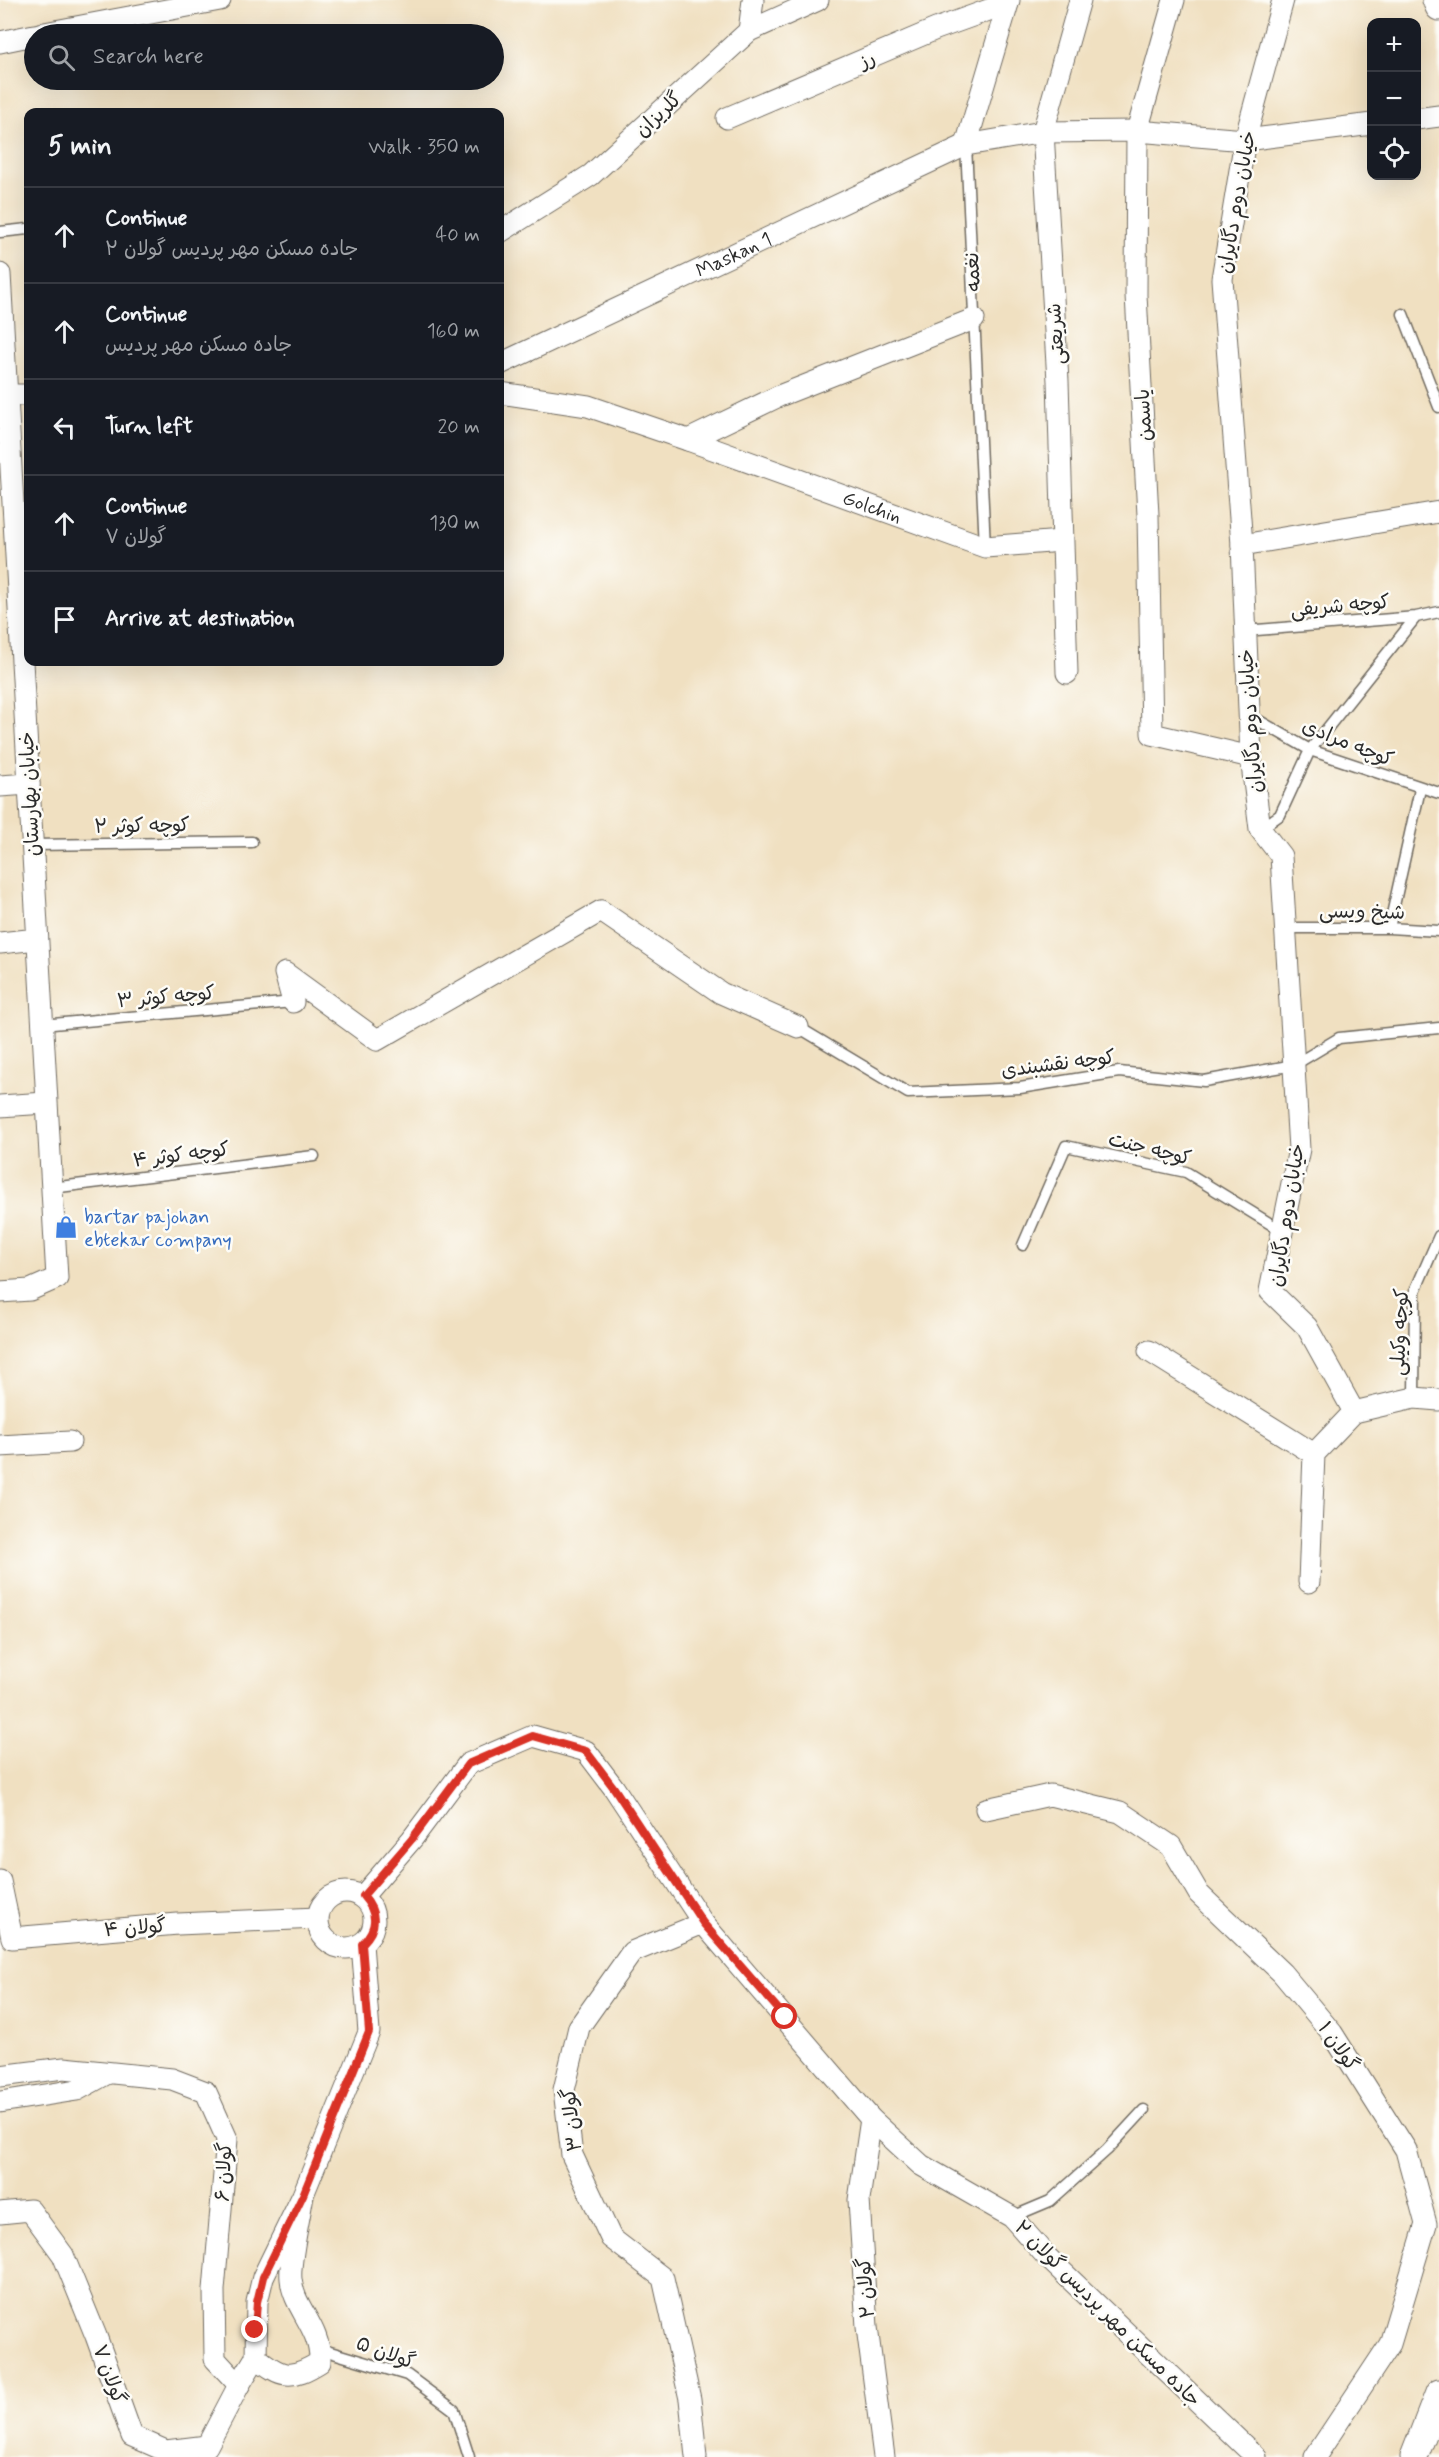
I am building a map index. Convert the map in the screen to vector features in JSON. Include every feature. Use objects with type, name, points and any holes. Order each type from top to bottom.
[{"type":"street","points":[[92,24],[220,0]]},
{"type":"street","points":[[749,31],[753,0]]},
{"type":"street","name":"گلریزان","points":[[504,230],[591,176],[749,31],[818,0]]},
{"type":"street","name":"شریعتی","points":[[1067,673],[1058,381],[1043,132],[1080,0]]},
{"type":"street","name":"یاسمن","points":[[1174,0],[1137,131],[1136,295],[1148,515],[1152,734],[1251,757]]},
{"type":"street","name":"خیابان دوم دگایران","points":[[1283,0],[1245,140],[1222,279],[1242,545],[1251,757],[1260,829],[1281,856],[1299,1149],[1270,1291],[1307,1327],[1354,1412]]},
{"type":"street","points":[[1436,0],[1439,8]]},
{"type":"street","name":"رز","points":[[727,118],[936,29],[1008,1]]},
{"type":"street","name":"نغمه","points":[[966,144],[1008,1]]},
{"type":"street","points":[[0,42],[24,37]]},
{"type":"street","points":[[1421,118],[1439,116]]},
{"type":"street","name":"Maskan 1","points":[[504,362],[966,144],[1043,132],[1137,131],[1245,140],[1367,125]]},
{"type":"street","name":"خیابان بهارستان","points":[[0,274],[7,395],[10,632],[28,784],[57,1278],[30,1290],[0,1292]]},
{"type":"street","points":[[688,440],[779,396],[974,319]]},
{"type":"street","name":"Golchin","points":[[504,394],[588,406],[985,547],[1062,541]]},
{"type":"street","points":[[7,395],[24,395]]},
{"type":"street","points":[[1242,545],[1439,512]]},
{"type":"street","points":[[0,786],[28,784]]},
{"type":"street","points":[[293,1002],[285,973],[377,1040],[601,912],[722,993],[798,1027]]},
{"type":"street","points":[[0,943],[37,939]]},
{"type":"street","points":[[0,1106],[46,1103]]},
{"type":"street","points":[[1149,1351],[1314,1454]]},
{"type":"street","points":[[1309,1582],[1314,1454],[1354,1412],[1414,1398],[1439,1400]]},
{"type":"street","points":[[0,1446],[70,1442]]},
{"type":"street","name":"جاده مسکن مهر پردیس گولان ۲","points":[[363,1896],[412,1839],[468,1764],[533,1736],[586,1751],[614,1788],[703,1923],[871,2119],[921,2165],[1012,2217],[1047,2257],[1256,2457]]},
{"type":"street","name":"گولان ۱","points":[[986,1809],[1050,1795],[1120,1812],[1171,1846],[1199,1894],[1282,1973],[1332,2033],[1406,2150],[1426,2224],[1389,2344],[1315,2457]]},
{"type":"street","name":"گولان ۴","points":[[0,1881],[12,1938],[178,1924],[318,1918]]},
{"type":"street","points":[[348,1891],[363,1896],[372,1907],[375,1921],[372,1934],[362,1944],[347,1949],[332,1945],[321,1934],[318,1918],[322,1904],[334,1894],[348,1891]]},
{"type":"street","name":"گولان ۳","points":[[696,2457],[690,2399],[663,2278],[611,2238],[572,2155],[564,2090],[579,2028],[632,1952],[703,1923]]},
{"type":"street","points":[[238,2385],[256,2357],[257,2302],[263,2277],[303,2195],[369,2032],[362,1944]]},
{"type":"street","name":"گولان ۶","points":[[0,2076],[64,2068],[172,2079],[206,2092],[227,2139],[214,2290],[215,2359],[238,2385]]},
{"type":"street","points":[[0,2102],[77,2090],[108,2073]]},
{"type":"street","name":"گولان ۲","points":[[871,2119],[859,2200],[867,2326],[884,2457]]},
{"type":"street","points":[[256,2357],[277,2373],[301,2373],[320,2362],[320,2349],[290,2279],[303,2195]]},
{"type":"street","name":"گولان ۷","points":[[0,2213],[30,2210],[63,2255],[96,2336],[132,2436],[166,2451],[207,2446],[238,2385]]},
{"type":"street","points":[[1414,2457],[1439,2393]]},
{"type":"lane","name":"نغمه","points":[[966,144],[985,547]]},
{"type":"lane","points":[[0,232],[24,229]]},
{"type":"lane","points":[[1403,314],[1439,407]]},
{"type":"lane","name":"کوچه شریفی","points":[[1244,631],[1416,617],[1439,612]]},
{"type":"lane","points":[[1260,829],[1280,815],[1310,750],[1416,617]]},
{"type":"lane","name":"کوچه مرادی","points":[[1249,714],[1310,750],[1420,789],[1439,793]]},
{"type":"lane","points":[[1389,928],[1420,789]]},
{"type":"lane","name":"کوچه کوثر ۲","points":[[32,845],[252,842]]},
{"type":"lane","name":"شیخ ویسی","points":[[1285,928],[1389,928],[1439,931]]},
{"type":"lane","name":"کوچه کوثر ۳","points":[[42,1025],[293,1002]]},
{"type":"lane","name":"کوچه نقشبندی","points":[[798,1027],[908,1093],[1020,1088],[1119,1072],[1204,1081],[1294,1065],[1339,1038],[1439,1028]]},
{"type":"lane","name":"کوچه جنت","points":[[1023,1245],[1066,1146],[1186,1172],[1282,1231]]},
{"type":"lane","name":"کوچه کوثر ۴","points":[[51,1188],[314,1156]]},
{"type":"lane","name":"کوچه وکیلی","points":[[1414,1398],[1415,1292],[1439,1236]]},
{"type":"lane","points":[[1012,2217],[1050,2201],[1107,2150],[1144,2110]]},
{"type":"lane","name":"گولان ۵","points":[[320,2349],[407,2375],[417,2382],[454,2410],[469,2457]]},
{"type":"place","name":"bartar pajohan ebtekar company","points":[[66,1227]]},
{"type":"route","points":[[255,2330],[257,2302],[263,2277],[303,2195],[369,2032],[362,1944],[372,1934],[375,1921],[372,1907],[363,1896],[412,1839],[468,1764],[533,1736],[586,1751],[614,1788],[703,1923],[785,2017]]}]
